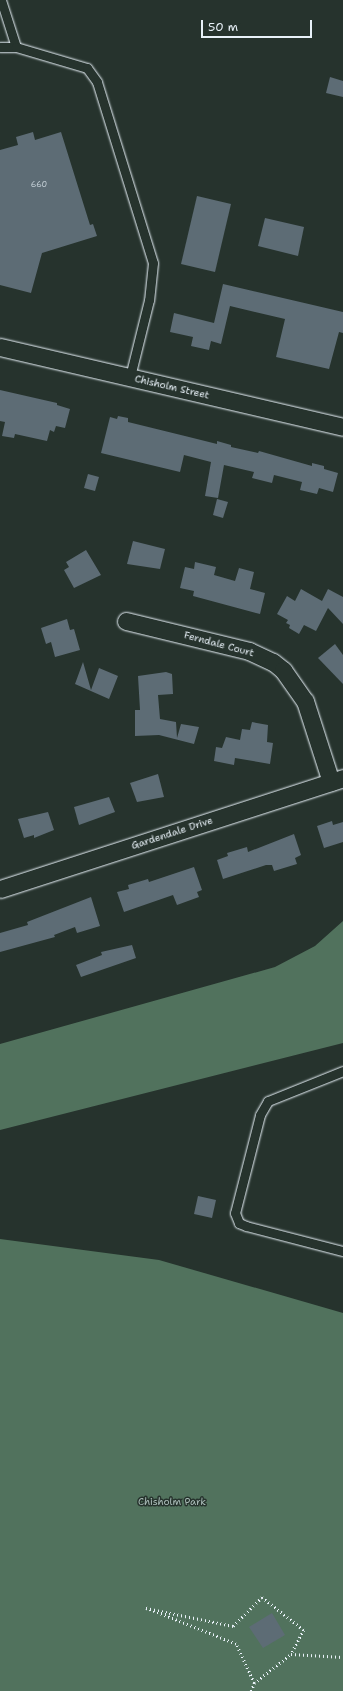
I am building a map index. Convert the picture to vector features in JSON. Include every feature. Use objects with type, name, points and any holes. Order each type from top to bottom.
[{"type":"street","name":"Chisholm Street","points":[[0,347],[343,427]]},
{"type":"street","name":"Ferndale Court","points":[[126,621],[249,651],[273,662],[292,680],[305,701],[337,780]]},
{"type":"street","name":"Gardendale Drive","points":[[0,889],[337,780]]},
{"type":"lane","points":[[1,0],[16,47]]},
{"type":"lane","points":[[0,47],[16,47],[87,68],[97,82],[153,263],[149,300],[130,377]]},
{"type":"lane","points":[[343,1071],[268,1100],[263,1106],[235,1213],[239,1223],[246,1226],[343,1251]]},
{"type":"path","points":[[252,1691],[254,1683],[291,1654],[304,1630],[262,1597],[233,1626],[146,1608],[236,1644],[254,1683]]},
{"type":"path","points":[[291,1654],[343,1657]]},
{"type":"green space","points":[[343,921],[343,1043],[0,1130],[0,1044],[275,967],[315,946]]},
{"type":"green space","name":"Chisholm Park","points":[[0,1239],[159,1260],[343,1313],[343,1691],[0,1691]]},
{"type":"building","points":[[330,77],[343,81],[343,97],[326,93]]},
{"type":"building","points":[[33,132],[35,140],[61,132],[90,225],[93,224],[97,236],[42,253],[31,293],[0,285],[0,150],[18,145],[16,137]]},
{"type":"building","points":[[197,196],[231,204],[215,272],[181,264]]},
{"type":"building","points":[[265,218],[304,227],[298,256],[258,246]]},
{"type":"building","points":[[223,284],[343,312],[343,333],[339,332],[329,369],[276,357],[285,319],[230,306],[221,344],[211,341],[209,350],[191,346],[193,337],[170,332],[174,313],[214,323]]},
{"type":"building","points":[[0,390],[57,403],[57,405],[70,409],[65,428],[56,426],[54,432],[50,430],[47,441],[15,434],[14,438],[2,436],[5,422],[0,421]]},
{"type":"building","points":[[118,416],[128,418],[128,422],[217,444],[217,441],[231,445],[231,447],[258,453],[259,451],[312,466],[312,463],[324,466],[324,469],[338,473],[333,492],[319,488],[317,494],[300,490],[302,482],[274,475],[272,483],[252,478],[254,472],[224,465],[218,498],[205,496],[211,462],[184,455],[180,472],[101,453],[110,417],[117,419]]},
{"type":"building","points":[[88,474],[99,477],[95,491],[84,488]]},
{"type":"building","points":[[217,499],[228,502],[223,518],[213,515]]},
{"type":"building","points":[[133,541],[165,549],[160,569],[127,564]]},
{"type":"building","points":[[86,550],[101,575],[74,588],[64,570],[69,567],[66,562]]},
{"type":"building","points":[[195,562],[216,567],[214,575],[235,581],[239,568],[254,572],[250,589],[265,593],[260,614],[193,596],[194,591],[180,588],[185,567],[194,569]]},
{"type":"building","points":[[301,589],[322,601],[328,589],[343,597],[343,624],[328,608],[316,631],[304,625],[299,634],[289,628],[290,625],[286,623],[288,620],[277,614],[287,596],[295,601]]},
{"type":"building","points":[[67,619],[70,630],[74,629],[80,650],[55,657],[51,642],[46,644],[41,628]]},
{"type":"building","points":[[335,644],[343,655],[343,684],[318,658]]},
{"type":"building","points":[[83,662],[91,690],[99,668],[118,676],[109,699],[75,684]]},
{"type":"building","points":[[166,672],[172,674],[173,694],[158,695],[160,719],[176,722],[177,738],[181,724],[199,727],[194,744],[159,735],[135,736],[135,710],[140,710],[138,676]]},
{"type":"building","points":[[252,722],[268,725],[267,742],[273,743],[270,764],[235,758],[234,765],[214,761],[216,747],[222,748],[226,737],[240,740],[242,729],[250,730]]},
{"type":"building","points":[[158,774],[164,797],[137,802],[130,783]]},
{"type":"building","points":[[109,797],[115,812],[79,825],[74,807]]},
{"type":"building","points":[[48,812],[54,830],[34,838],[34,835],[24,838],[18,819]]},
{"type":"building","points":[[332,821],[333,825],[343,822],[343,842],[324,848],[317,826]]},
{"type":"building","points":[[294,834],[301,855],[295,858],[297,864],[274,871],[272,865],[266,865],[223,879],[217,860],[228,856],[227,853],[247,847],[248,852]]},
{"type":"building","points":[[194,867],[202,890],[197,892],[199,897],[177,905],[173,895],[124,912],[117,892],[129,889],[128,885],[148,879],[149,882]]},
{"type":"building","points":[[91,897],[100,926],[77,933],[75,927],[54,935],[55,937],[0,952],[0,933],[28,925],[27,922]]},
{"type":"building","points":[[132,945],[136,958],[81,977],[76,965],[102,955],[101,952]]},
{"type":"building","points":[[198,1196],[216,1200],[212,1218],[194,1214]]},
{"type":"building","points":[[272,1613],[285,1635],[263,1648],[249,1627]]}]
